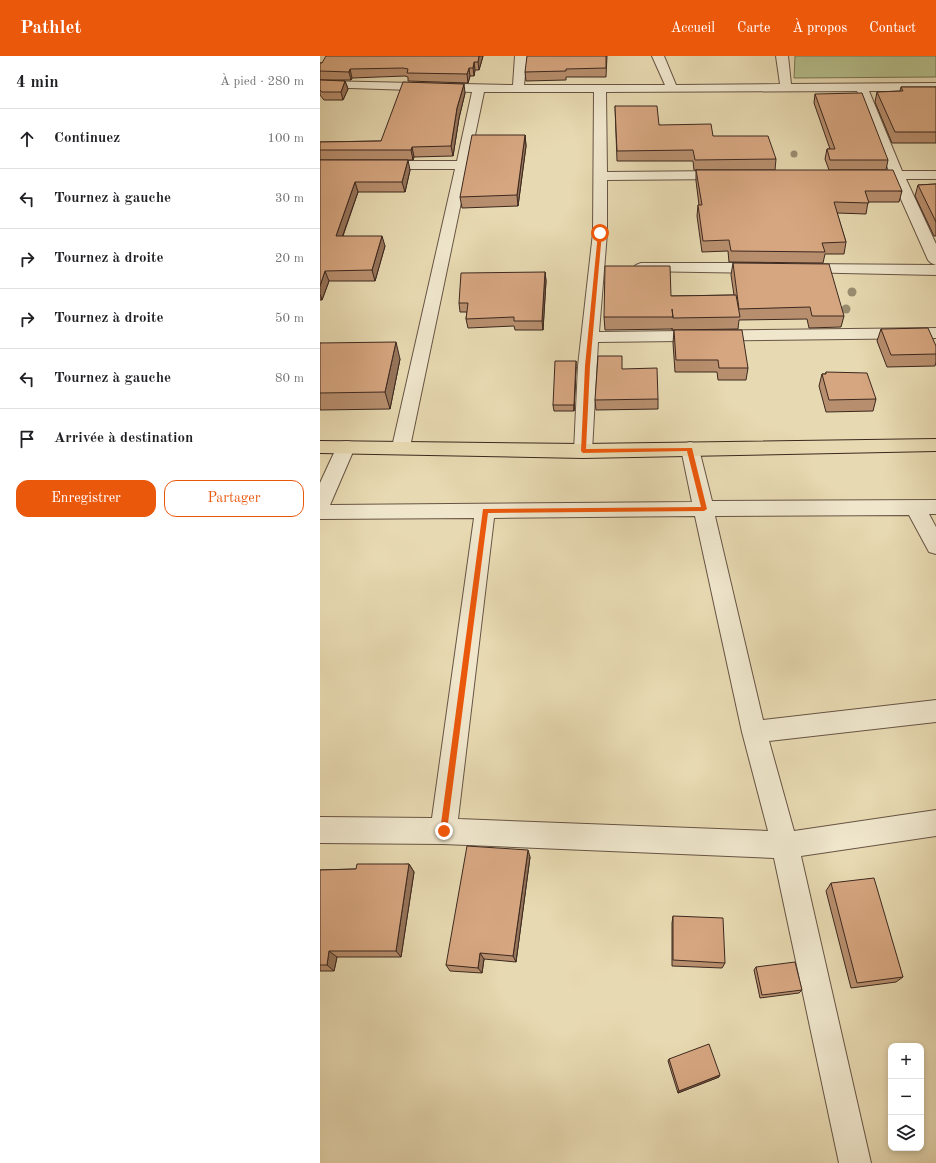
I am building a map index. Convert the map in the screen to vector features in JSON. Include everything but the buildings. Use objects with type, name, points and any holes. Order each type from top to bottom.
[{"type":"main road","points":[[320,447],[583,451],[936,446]]},
{"type":"street","points":[[518,89],[521,56]]},
{"type":"street","points":[[658,56],[672,88]]},
{"type":"street","points":[[782,56],[786,88]]},
{"type":"street","points":[[320,84],[479,89],[936,87]]},
{"type":"street","points":[[583,451],[590,337],[604,268],[600,233],[600,88]]},
{"type":"street","points":[[862,88],[898,175],[936,260]]},
{"type":"street","points":[[401,448],[479,89]]},
{"type":"street","points":[[320,165],[462,165]]},
{"type":"street","points":[[599,176],[740,175]]},
{"type":"street","points":[[850,175],[936,175]]},
{"type":"street","points":[[627,268],[936,270]]},
{"type":"street","points":[[590,337],[936,333]]},
{"type":"street","points":[[320,504],[346,447]]},
{"type":"street","points":[[690,449],[754,732],[785,845],[855,1163]]},
{"type":"street","points":[[915,507],[936,546]]},
{"type":"street","points":[[320,512],[936,507]]},
{"type":"street","points":[[444,831],[485,511]]},
{"type":"street","points":[[754,732],[936,711]]},
{"type":"street","points":[[320,830],[444,831],[785,845],[936,823]]},
{"type":"green space","points":[[795,56],[936,56],[936,77],[794,78]]},
{"type":"route","points":[[444,831],[485,511],[704,509],[690,449],[583,451],[587,366],[600,233]]}]
